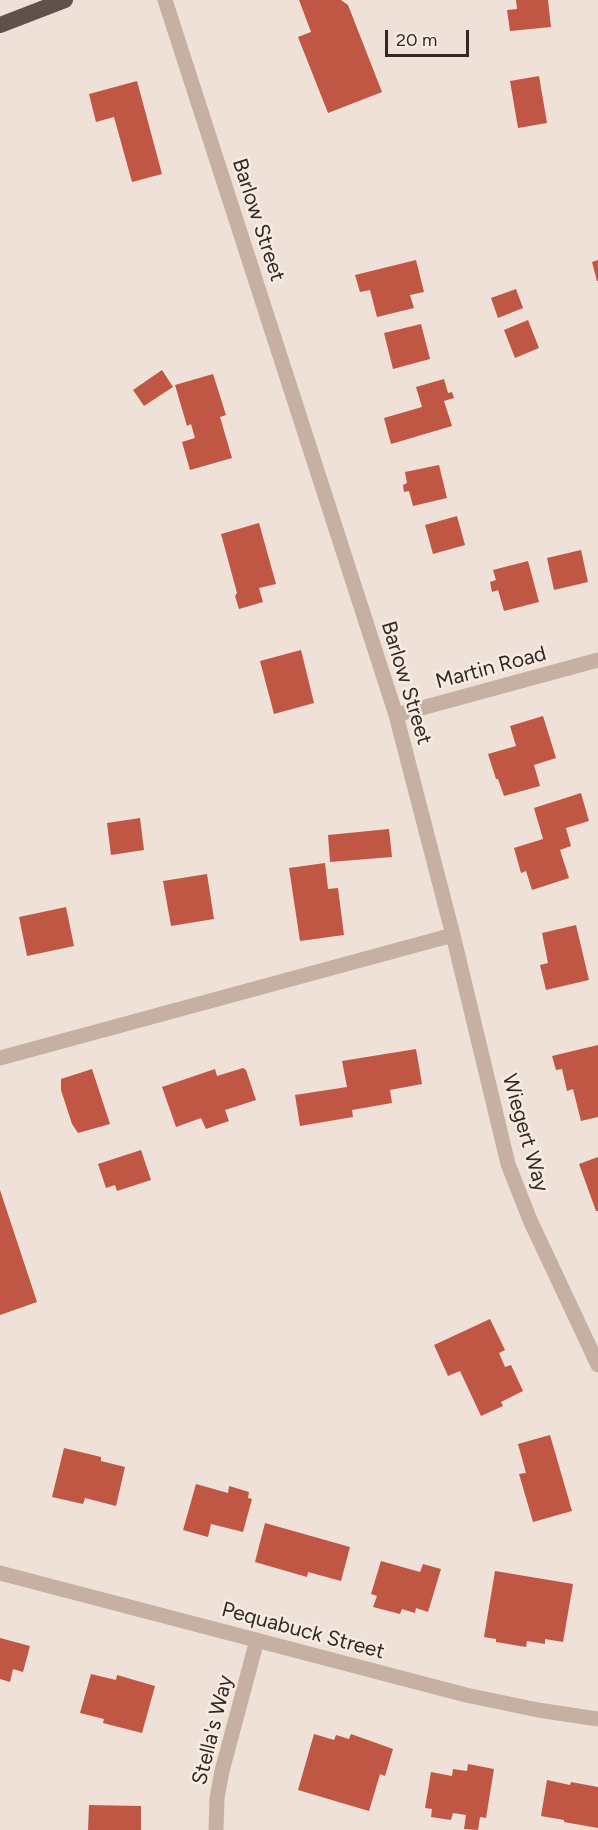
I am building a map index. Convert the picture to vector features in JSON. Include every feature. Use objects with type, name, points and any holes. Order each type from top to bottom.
[{"type":"highway","points":[[0,25],[65,0]]},
{"type":"street","name":"Barlow Street","points":[[165,0],[396,716],[453,935]]},
{"type":"street","name":"Martin Road","points":[[396,716],[598,660]]},
{"type":"street","points":[[0,1058],[453,935]]},
{"type":"street","name":"Wiegert Way","points":[[453,935],[512,1176],[598,1365]]},
{"type":"street","name":"Pequabuck Street","points":[[0,1573],[501,1703],[598,1719]]},
{"type":"street","name":"Stella's Way","points":[[216,1830],[217,1798],[222,1772],[257,1640]]},
{"type":"building","points":[[299,0],[341,0],[348,5],[382,92],[328,113],[298,37],[311,32]]},
{"type":"building","points":[[516,0],[548,0],[551,27],[510,31],[507,10],[517,9]]},
{"type":"building","points":[[539,76],[547,123],[518,128],[510,81]]},
{"type":"building","points":[[137,81],[162,174],[132,182],[114,117],[96,122],[89,94]]},
{"type":"building","points":[[416,260],[424,292],[410,295],[414,308],[377,317],[370,290],[360,292],[355,275]]},
{"type":"building","points":[[598,260],[598,281],[597,281],[592,262]]},
{"type":"building","points":[[516,289],[523,308],[498,318],[491,298]]},
{"type":"building","points":[[528,320],[539,348],[515,358],[504,330]]},
{"type":"building","points":[[421,324],[430,359],[393,369],[384,333]]},
{"type":"building","points":[[162,370],[173,387],[144,406],[133,390]]},
{"type":"building","points":[[213,374],[226,415],[220,417],[232,458],[190,470],[182,442],[195,438],[191,424],[187,426],[175,385]]},
{"type":"building","points":[[444,379],[448,393],[452,392],[454,398],[444,401],[452,426],[391,444],[384,418],[422,407],[416,387]]},
{"type":"building","points":[[439,465],[447,498],[413,506],[409,491],[404,492],[403,485],[407,483],[405,472]]},
{"type":"building","points":[[457,516],[465,545],[433,554],[425,525]]},
{"type":"building","points":[[259,523],[276,584],[259,588],[263,602],[239,609],[221,534]]},
{"type":"building","points":[[581,550],[588,582],[554,590],[547,558]]},
{"type":"building","points":[[528,561],[539,602],[504,611],[498,590],[492,592],[490,582],[496,580],[493,570]]},
{"type":"building","points":[[301,650],[314,703],[274,714],[260,661]]},
{"type":"building","points":[[543,716],[556,758],[534,765],[540,786],[504,796],[488,754],[516,746],[510,726]]},
{"type":"building","points":[[581,793],[589,821],[566,828],[571,846],[560,850],[569,878],[532,890],[526,871],[521,873],[514,848],[543,839],[534,808]]},
{"type":"building","points":[[140,818],[144,850],[111,855],[107,823]]},
{"type":"building","points":[[389,829],[392,857],[330,862],[328,835]]},
{"type":"building","points":[[325,863],[328,889],[338,888],[344,935],[300,941],[289,868]]},
{"type":"building","points":[[207,874],[214,919],[171,926],[163,881]]},
{"type":"building","points":[[66,907],[74,946],[27,956],[19,917]]},
{"type":"building","points":[[576,925],[589,980],[546,990],[540,965],[548,963],[542,933]]},
{"type":"building","points":[[598,1045],[598,1117],[581,1121],[573,1089],[567,1091],[562,1069],[556,1070],[552,1056]]},
{"type":"building","points":[[416,1049],[422,1084],[390,1090],[392,1103],[352,1110],[353,1117],[300,1126],[295,1095],[347,1087],[342,1061]]},
{"type":"building","points":[[243,1068],[246,1070],[256,1100],[225,1110],[229,1121],[206,1129],[201,1118],[176,1127],[162,1087],[215,1069],[217,1076]]},
{"type":"building","points":[[92,1069],[110,1124],[78,1133],[72,1124],[61,1090],[61,1079]]},
{"type":"building","points":[[141,1150],[151,1180],[117,1191],[115,1185],[106,1188],[98,1164]]},
{"type":"building","points":[[598,1157],[598,1211],[596,1211],[579,1164]]},
{"type":"building","points":[[0,1190],[37,1302],[0,1315]]},
{"type":"building","points":[[490,1319],[505,1350],[499,1353],[505,1367],[511,1365],[523,1391],[501,1402],[503,1406],[481,1416],[460,1371],[448,1376],[434,1345]]},
{"type":"building","points":[[550,1435],[572,1511],[533,1522],[519,1474],[526,1473],[518,1444]]},
{"type":"building","points":[[64,1448],[101,1457],[101,1461],[125,1467],[116,1506],[85,1498],[83,1504],[52,1497]]},
{"type":"building","points":[[196,1484],[228,1493],[229,1486],[249,1492],[248,1498],[252,1499],[243,1532],[211,1524],[208,1537],[183,1530]]},
{"type":"building","points":[[265,1523],[350,1547],[341,1581],[308,1572],[307,1577],[255,1562]]},
{"type":"building","points":[[381,1561],[420,1572],[423,1564],[441,1569],[428,1612],[416,1608],[415,1613],[402,1609],[400,1614],[373,1607],[377,1596],[371,1594]]},
{"type":"building","points":[[495,1571],[573,1584],[563,1642],[545,1639],[545,1644],[527,1641],[526,1647],[496,1642],[496,1639],[484,1637]]},
{"type":"building","points":[[0,1638],[30,1646],[23,1672],[13,1669],[10,1682],[0,1679]]},
{"type":"building","points":[[91,1674],[116,1680],[117,1675],[155,1686],[142,1733],[103,1723],[104,1719],[80,1713]]},
{"type":"building","points":[[314,1734],[334,1740],[336,1735],[349,1739],[351,1734],[393,1749],[385,1776],[380,1774],[369,1811],[298,1790]]},
{"type":"building","points":[[468,1764],[494,1769],[486,1818],[480,1817],[478,1830],[464,1829],[466,1815],[453,1813],[451,1820],[431,1817],[432,1809],[425,1808],[431,1772],[452,1776],[453,1769],[467,1771]]},
{"type":"building","points":[[547,1780],[570,1785],[571,1782],[598,1787],[598,1828],[541,1816]]},
{"type":"building","points":[[89,1805],[141,1806],[141,1830],[88,1830]]}]
